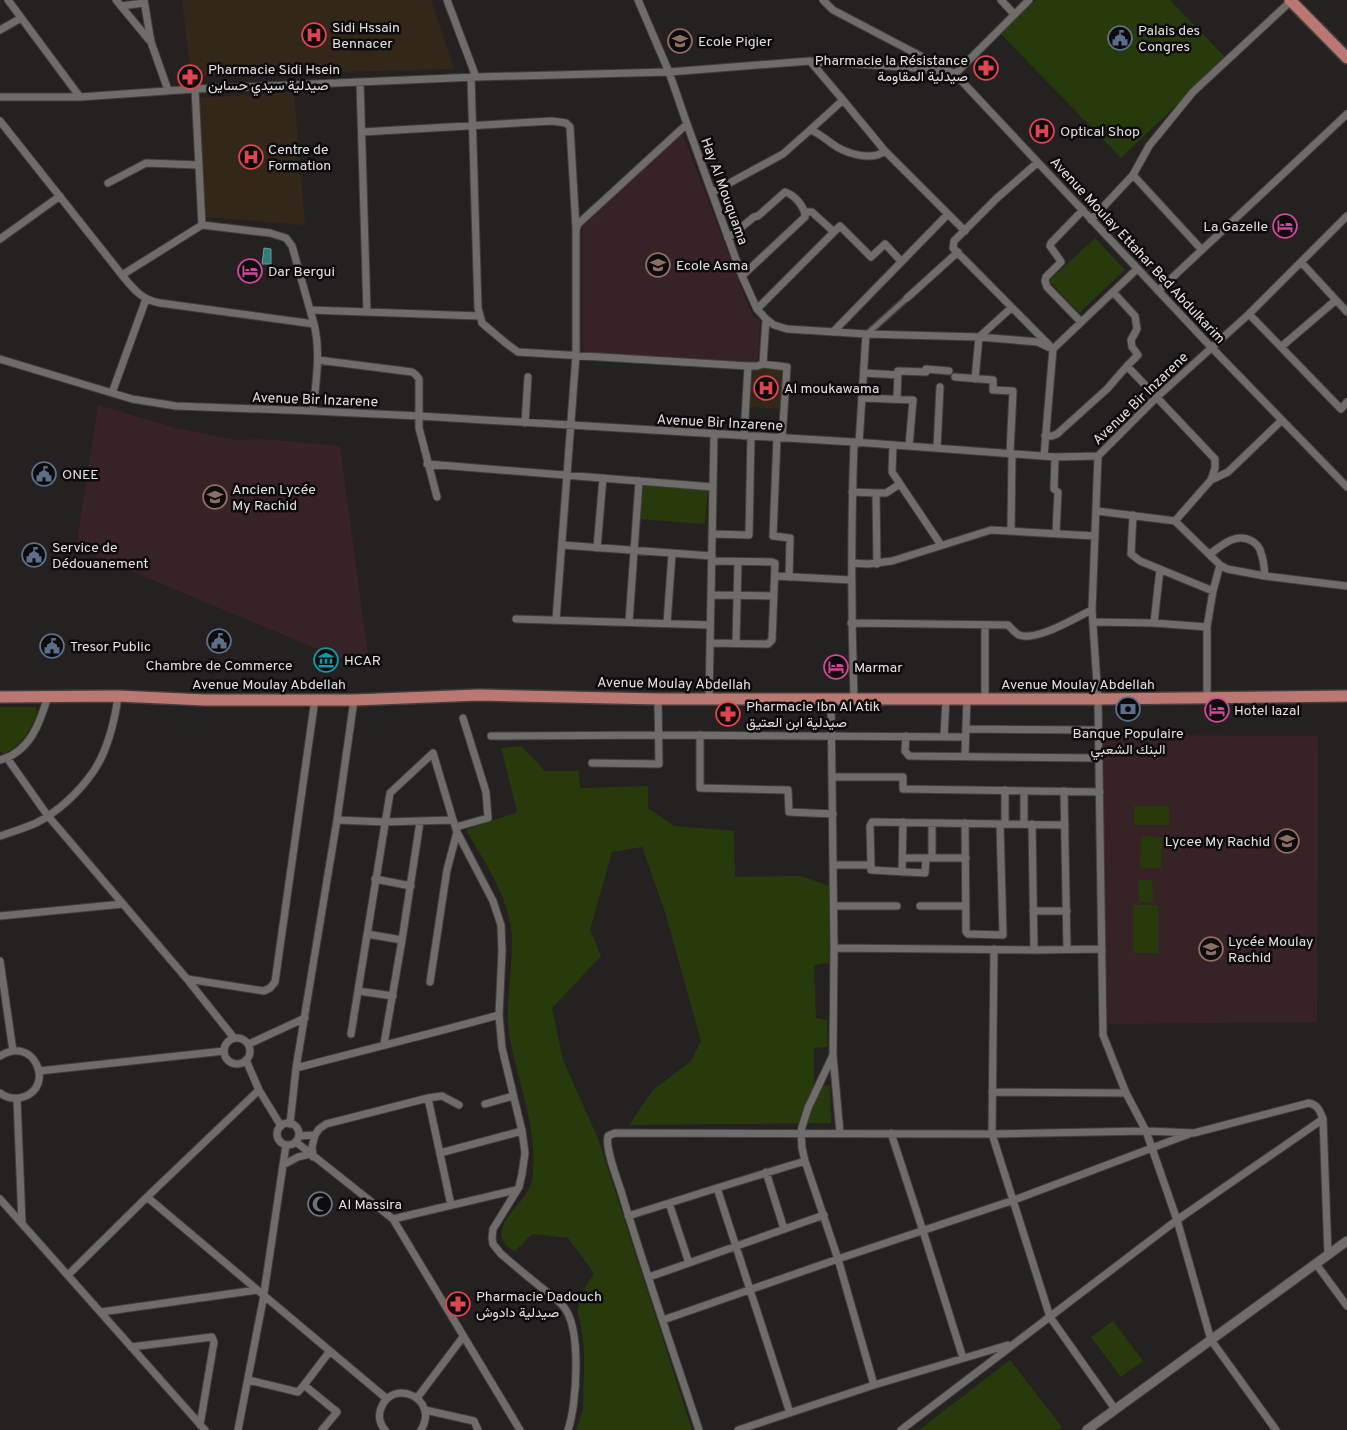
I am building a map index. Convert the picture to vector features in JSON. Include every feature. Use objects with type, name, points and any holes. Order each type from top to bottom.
[{"type":"main road","points":[[1290,0],[1345,51]]},
{"type":"main road","name":"Avenue Moulay Abdellah","points":[[0,697],[118,696],[205,700],[354,700],[479,695],[658,699],[1098,699],[1347,696]]},
{"type":"street","points":[[8,0],[80,97]]},
{"type":"street","points":[[116,0],[151,42]]},
{"type":"street","points":[[447,0],[473,77],[472,125],[479,316],[482,323],[518,352],[748,366],[763,364],[787,366],[773,536],[790,538],[789,577]]},
{"type":"street","name":"Hay Al Mouquama","points":[[638,0],[669,72],[686,124],[713,192],[742,276],[757,309],[766,319],[774,325],[787,329],[866,334],[979,337],[1038,342],[1053,349]]},
{"type":"street","name":"Avenue Moulay Ettahar Bed Abdulkarim","points":[[823,0],[833,10],[954,74],[1211,347],[1347,487]]},
{"type":"street","points":[[1001,0],[1014,14]]},
{"type":"street","points":[[0,97],[80,97],[195,88],[473,77],[669,72],[810,61],[917,68],[954,74],[1029,0]]},
{"type":"street","points":[[1091,220],[1133,175],[1149,146],[1193,92],[1290,0]]},
{"type":"street","points":[[121,6],[144,2],[151,42],[168,90]]},
{"type":"street","points":[[0,30],[21,18]]},
{"type":"street","points":[[810,61],[885,151],[966,230]]},
{"type":"street","points":[[360,82],[367,312]]},
{"type":"street","points":[[195,88],[202,225]]},
{"type":"street","points":[[713,192],[783,154],[843,100]]},
{"type":"street","points":[[1158,291],[1347,114]]},
{"type":"street","points":[[362,132],[552,120],[566,123],[570,127],[576,230],[576,355],[556,620]]},
{"type":"street","points":[[0,121],[134,291],[146,299],[160,303],[314,324]]},
{"type":"street","points":[[576,230],[578,224],[686,124]]},
{"type":"street","points":[[810,130],[820,134],[832,144],[856,154],[876,156],[885,151]]},
{"type":"street","points":[[1037,163],[997,198],[954,241],[953,248],[1010,308],[1053,349]]},
{"type":"street","points":[[108,183],[146,164],[199,164]]},
{"type":"street","points":[[1133,175],[1202,250]]},
{"type":"street","points":[[728,238],[754,217],[758,216],[785,192],[790,193],[805,212],[804,217],[742,276]]},
{"type":"street","points":[[0,239],[60,196]]},
{"type":"street","points":[[1081,322],[1047,287],[1045,281],[1046,277],[1061,262],[1050,246],[1051,243],[1082,210]]},
{"type":"street","points":[[805,212],[812,212],[834,232]]},
{"type":"street","points":[[833,332],[948,214]]},
{"type":"street","name":"Avenue Bir Inzarene","points":[[0,360],[112,394],[151,403],[176,406],[419,416],[909,446],[1055,457],[1098,456],[1157,397],[1249,314],[1347,216]]},
{"type":"street","points":[[122,275],[202,225],[270,233],[286,238],[292,246],[317,335],[318,360],[313,411]]},
{"type":"street","points":[[757,309],[840,226],[871,257],[884,244],[901,261]]},
{"type":"street","points":[[854,699],[851,623],[852,492],[862,398],[866,334],[958,252]]},
{"type":"street","points":[[1300,262],[1347,312]]},
{"type":"street","points":[[1044,456],[1053,349],[1137,269]]},
{"type":"street","points":[[1045,436],[1057,434],[1107,389],[1138,355],[1132,347],[1131,340],[1136,329],[1135,316],[1114,292]]},
{"type":"street","points":[[112,394],[146,299]]},
{"type":"street","points":[[1281,347],[1336,300]]},
{"type":"street","points":[[975,379],[979,337],[1010,308]]},
{"type":"street","points":[[310,310],[479,316]]},
{"type":"street","points":[[1249,314],[1347,415]]},
{"type":"street","points":[[763,364],[766,319]]},
{"type":"street","points":[[318,360],[412,372],[416,375],[419,379],[418,428],[437,497]]},
{"type":"street","points":[[712,534],[749,535],[748,366]]},
{"type":"street","points":[[1127,366],[1214,459],[1215,468],[1211,480],[1175,521]]},
{"type":"street","points":[[897,399],[898,371],[949,371]]},
{"type":"street","points":[[864,373],[898,375]]},
{"type":"street","points":[[525,423],[528,377]]},
{"type":"street","points":[[955,377],[993,380],[993,390],[1013,391],[1011,531]]},
{"type":"street","points":[[937,448],[940,387]]},
{"type":"street","points":[[862,398],[913,400],[909,446]]},
{"type":"street","points":[[1341,409],[1347,402]]},
{"type":"street","points":[[1211,480],[1228,472],[1282,420]]},
{"type":"street","points":[[708,699],[714,434]]},
{"type":"street","points":[[892,445],[892,472],[941,545]]},
{"type":"street","points":[[1098,456],[1092,610],[1098,699],[1104,1035],[1126,1093],[1146,1131],[1152,1148],[1177,1220],[1211,1340],[1276,1430]]},
{"type":"street","points":[[1055,457],[1054,489],[1058,492],[1056,534]]},
{"type":"street","points":[[427,464],[713,487]]},
{"type":"street","points":[[597,548],[603,478]]},
{"type":"street","points":[[629,622],[639,481]]},
{"type":"street","points":[[852,492],[886,494],[900,484]]},
{"type":"street","points":[[876,493],[877,564]]},
{"type":"street","points":[[1096,511],[1175,521],[1220,565],[1227,569],[1265,576],[1347,586]]},
{"type":"street","points":[[1133,515],[1131,554],[1140,561],[1213,591]]},
{"type":"street","points":[[852,562],[877,564],[892,561],[990,530],[1095,536]]},
{"type":"street","points":[[1210,554],[1230,540],[1242,538],[1251,540],[1257,544],[1262,554],[1265,576]]},
{"type":"street","points":[[562,545],[672,554],[738,562],[774,563],[772,640],[768,644],[710,643]]},
{"type":"street","points":[[667,623],[672,554]]},
{"type":"street","points":[[736,643],[738,562]]},
{"type":"street","points":[[1207,698],[1207,627],[1213,591],[1220,565]]},
{"type":"street","points":[[1154,623],[1160,570]]},
{"type":"street","points":[[775,576],[851,580]]},
{"type":"street","points":[[711,595],[774,596]]},
{"type":"street","points":[[851,623],[1008,624],[1018,635],[1027,637],[1038,635],[1092,610]]},
{"type":"street","points":[[516,619],[710,625]]},
{"type":"street","points":[[1093,622],[1154,623],[1207,627]]},
{"type":"street","points":[[985,625],[985,699]]},
{"type":"street","points":[[48,696],[34,734],[16,753],[3,759],[48,816],[187,979],[234,1038]]},
{"type":"street","points":[[0,836],[36,823],[48,816],[64,804],[94,771],[104,751],[112,728],[118,696]]},
{"type":"street","points":[[187,979],[264,991],[270,988],[274,982],[315,699]]},
{"type":"street","points":[[592,763],[659,764],[658,699]]},
{"type":"street","points":[[831,699],[834,865],[832,1055],[840,1133]]},
{"type":"street","points":[[944,736],[946,699]]},
{"type":"street","points":[[965,756],[967,699]]},
{"type":"street","points":[[290,1124],[296,1068],[337,820],[354,700]]},
{"type":"street","points":[[337,820],[420,822],[455,826],[488,818],[486,792],[463,718]]},
{"type":"street","points":[[966,729],[1098,730]]},
{"type":"street","points":[[700,735],[700,788],[788,790],[788,812],[833,814]]},
{"type":"street","points":[[491,736],[831,735],[966,737]]},
{"type":"street","points":[[906,736],[905,751],[909,756],[1099,758]]},
{"type":"street","points":[[351,1034],[390,793],[433,752],[455,826],[493,901],[501,925],[502,951],[499,1014],[502,1048],[522,1131],[525,1153],[518,1187],[495,1225],[492,1238],[493,1244],[501,1254],[562,1305],[567,1312],[574,1339],[576,1380],[574,1404],[568,1430]]},
{"type":"street","points":[[832,777],[903,777],[903,790],[1100,792]]},
{"type":"street","points":[[1003,949],[1003,824],[1005,790]]},
{"type":"street","points":[[1024,791],[1024,824]]},
{"type":"street","points":[[1064,791],[1067,950]]},
{"type":"street","points":[[384,1044],[420,822]]},
{"type":"street","points":[[932,823],[929,858],[925,873],[870,870],[871,823],[902,822],[1065,824]]},
{"type":"street","points":[[902,822],[902,872]]},
{"type":"street","points":[[965,823],[967,934],[1003,935]]},
{"type":"street","points":[[1032,824],[1034,950]]},
{"type":"street","points":[[430,982],[455,826]]},
{"type":"street","points":[[902,858],[966,858]]},
{"type":"street","points":[[834,865],[870,865]]},
{"type":"street","points":[[375,880],[411,886]]},
{"type":"street","points":[[0,916],[123,904]]},
{"type":"street","points":[[834,906],[897,906]]},
{"type":"street","points":[[920,906],[966,906]]},
{"type":"street","points":[[1034,911],[1067,911]]},
{"type":"street","points":[[367,934],[402,940]]},
{"type":"street","points":[[834,948],[1102,949]]},
{"type":"street","points":[[994,949],[992,1134],[1050,1317],[1116,1409]]},
{"type":"street","points":[[0,961],[13,1051]]},
{"type":"street","points":[[358,991],[393,996]]},
{"type":"street","points":[[296,1068],[499,1014]]},
{"type":"street","points":[[248,1044],[305,1018]]},
{"type":"street","points":[[234,1038],[242,1039],[248,1044],[250,1053],[242,1063],[234,1063],[227,1059],[224,1051],[227,1043],[234,1038]]},
{"type":"street","points":[[39,1071],[224,1051]]},
{"type":"street","points":[[0,1056],[6,1052],[23,1052],[32,1057],[39,1071],[38,1081],[34,1090],[26,1096],[17,1099],[0,1093]]},
{"type":"street","points":[[832,1055],[808,1108],[801,1134],[802,1148],[838,1259],[874,1385]]},
{"type":"street","points":[[246,1060],[259,1090],[281,1126]]},
{"type":"street","points":[[68,1275],[259,1090]]},
{"type":"street","points":[[992,1092],[1126,1093]]},
{"type":"street","points":[[311,1156],[315,1135],[326,1124],[442,1096],[459,1105]]},
{"type":"street","points":[[485,1104],[513,1096]]},
{"type":"street","points":[[428,1098],[452,1205]]},
{"type":"street","points":[[17,1099],[22,1223]]},
{"type":"street","points":[[663,1320],[1014,1200],[1194,1132],[1308,1103],[1318,1107],[1323,1119],[1328,1255]]},
{"type":"street","points":[[900,1430],[1177,1220],[1323,1119]]},
{"type":"street","points":[[290,1124],[296,1127],[299,1133],[293,1144],[286,1145],[280,1142],[277,1132],[281,1126],[290,1124]]},
{"type":"street","points":[[440,1152],[522,1131]]},
{"type":"street","points":[[699,1430],[628,1216],[607,1141],[608,1136],[615,1133],[992,1134],[1194,1132]]},
{"type":"street","points":[[891,1133],[963,1358]]},
{"type":"street","points":[[297,1139],[315,1135]]},
{"type":"street","points":[[297,1139],[311,1156],[393,1219],[520,1430]]},
{"type":"street","points":[[238,1430],[264,1296],[286,1145]]},
{"type":"street","points":[[283,1165],[298,1157],[311,1156]]},
{"type":"street","points":[[628,1216],[806,1161]]},
{"type":"street","points":[[766,1172],[784,1229]]},
{"type":"street","points":[[716,1188],[790,1413]]},
{"type":"street","points":[[393,1219],[516,1190]]},
{"type":"street","points":[[147,1197],[386,1399]]},
{"type":"street","points":[[0,1199],[202,1427]]},
{"type":"street","points":[[669,1203],[689,1263]]},
{"type":"street","points":[[649,1277],[824,1215]]},
{"type":"street","points":[[1087,1430],[1347,1241]]},
{"type":"street","points":[[1316,1264],[1347,1306]]},
{"type":"street","points":[[101,1312],[257,1290]]},
{"type":"street","points":[[131,1347],[212,1337],[214,1342],[202,1427]]},
{"type":"street","points":[[418,1398],[463,1337]]},
{"type":"street","points":[[738,1430],[874,1385],[1013,1343]]},
{"type":"street","points":[[248,1380],[298,1392],[330,1352]]},
{"type":"street","points":[[304,1385],[337,1412],[322,1430]]},
{"type":"street","points":[[385,1430],[380,1420],[382,1405],[386,1399],[398,1393],[405,1393],[418,1398],[422,1403],[425,1410],[424,1424],[421,1430]]},
{"type":"street","points":[[425,1410],[474,1421],[478,1430]]},
{"type":"shaded area","name":"Sidi Hssain Bennacer","points":[[182,0],[431,0],[454,69],[191,76]]},
{"type":"shaded area","name":"Centre de Formation","points":[[294,92],[305,225],[206,217],[200,98]]},
{"type":"shaded area","name":"Ecole Asma","points":[[679,125],[752,315],[760,321],[758,363],[583,353],[582,215]]},
{"type":"shaded area","name":"Al moukawama","points":[[751,368],[784,369],[781,409],[749,407]]},
{"type":"shaded area","name":"Ancien Lycée My Rachid","points":[[98,405],[176,428],[235,440],[262,439],[340,446],[370,671],[76,548]]},
{"type":"shaded area","name":"Lycée Moulay Rachid","points":[[1104,735],[1318,736],[1317,1022],[1106,1024],[1103,877]]},
{"type":"green space","points":[[1036,0],[1170,0],[1226,58],[1121,158],[1000,33]]},
{"type":"green space","points":[[1095,238],[1125,270],[1079,313],[1049,281]]},
{"type":"green space","points":[[642,486],[708,490],[705,524],[640,519]]},
{"type":"green space","points":[[0,707],[35,707],[38,711],[25,736],[16,746],[4,754],[0,751]]},
{"type":"green space","points":[[521,746],[545,771],[579,771],[580,788],[648,786],[648,808],[674,826],[734,831],[735,877],[801,876],[829,886],[829,963],[814,965],[816,1018],[827,1020],[827,1047],[814,1048],[814,1086],[830,1085],[831,1123],[629,1125],[652,1091],[691,1061],[701,1041],[665,912],[642,847],[612,852],[590,930],[601,956],[552,1008],[563,1060],[599,1141],[692,1430],[576,1430],[583,1410],[584,1366],[584,1348],[577,1312],[583,1291],[594,1273],[568,1238],[532,1234],[514,1252],[506,1245],[502,1237],[504,1223],[531,1185],[533,1173],[532,1138],[508,1027],[512,938],[507,909],[495,881],[466,830],[517,812],[501,748]]},
{"type":"green space","points":[[1134,806],[1169,806],[1169,825],[1134,825]]},
{"type":"green space","points":[[1141,836],[1162,837],[1161,868],[1140,868]]},
{"type":"green space","points":[[1138,880],[1152,880],[1153,902],[1139,903]]},
{"type":"green space","points":[[1133,905],[1158,905],[1158,953],[1133,953]]},
{"type":"green space","points":[[1113,1321],[1143,1361],[1121,1377],[1091,1337]]},
{"type":"green space","points":[[1010,1360],[1062,1427],[1059,1430],[919,1430]]},
{"type":"water","points":[[264,248],[271,249],[271,264],[262,264]]},
{"type":"place","name":"Sidi Hssain Bennacer","points":[[314,35]]},
{"type":"place","name":"Palais des Congres","points":[[1120,38]]},
{"type":"place","name":"Ecole Pigier","points":[[680,41]]},
{"type":"place","name":"Pharmacie la Résistance صيدلية المقاومة","points":[[986,68]]},
{"type":"place","name":"Pharmacie Sidi Hsein صيدلية سيدي حساين","points":[[190,77]]},
{"type":"place","name":"Optical Shop","points":[[1042,131]]},
{"type":"place","name":"Centre de Formation","points":[[251,157]]},
{"type":"place","name":"La Gazelle","points":[[1285,226]]},
{"type":"place","name":"Ecole Asma","points":[[658,265]]},
{"type":"place","name":"Dar Bergui","points":[[250,271]]},
{"type":"place","name":"Al moukawama","points":[[766,388]]},
{"type":"place","name":"ONEE","points":[[44,474]]},
{"type":"place","name":"Ancien Lycée My Rachid","points":[[215,497]]},
{"type":"place","name":"Service de Dédouanement","points":[[34,555]]},
{"type":"place","name":"Chambre de Commerce","points":[[219,641]]},
{"type":"place","name":"Tresor Public","points":[[52,646]]},
{"type":"place","name":"HCAR","points":[[326,660]]},
{"type":"place","name":"Marmar","points":[[836,667]]},
{"type":"place","name":"Banque Populaire البنك الشعبي","points":[[1128,709]]},
{"type":"place","name":"Hotel Iazal","points":[[1217,710]]},
{"type":"place","name":"Pharmacie Ibn Al Atik صيدلية ابن العتيق","points":[[728,714]]},
{"type":"place","name":"Lycee My Rachid","points":[[1287,841]]},
{"type":"place","name":"Lycée Moulay Rachid","points":[[1211,949]]},
{"type":"place","name":"Al Massira","points":[[320,1204]]},
{"type":"place","name":"Pharmacie Dadouch صيدلية دادوش","points":[[458,1304]]}]
